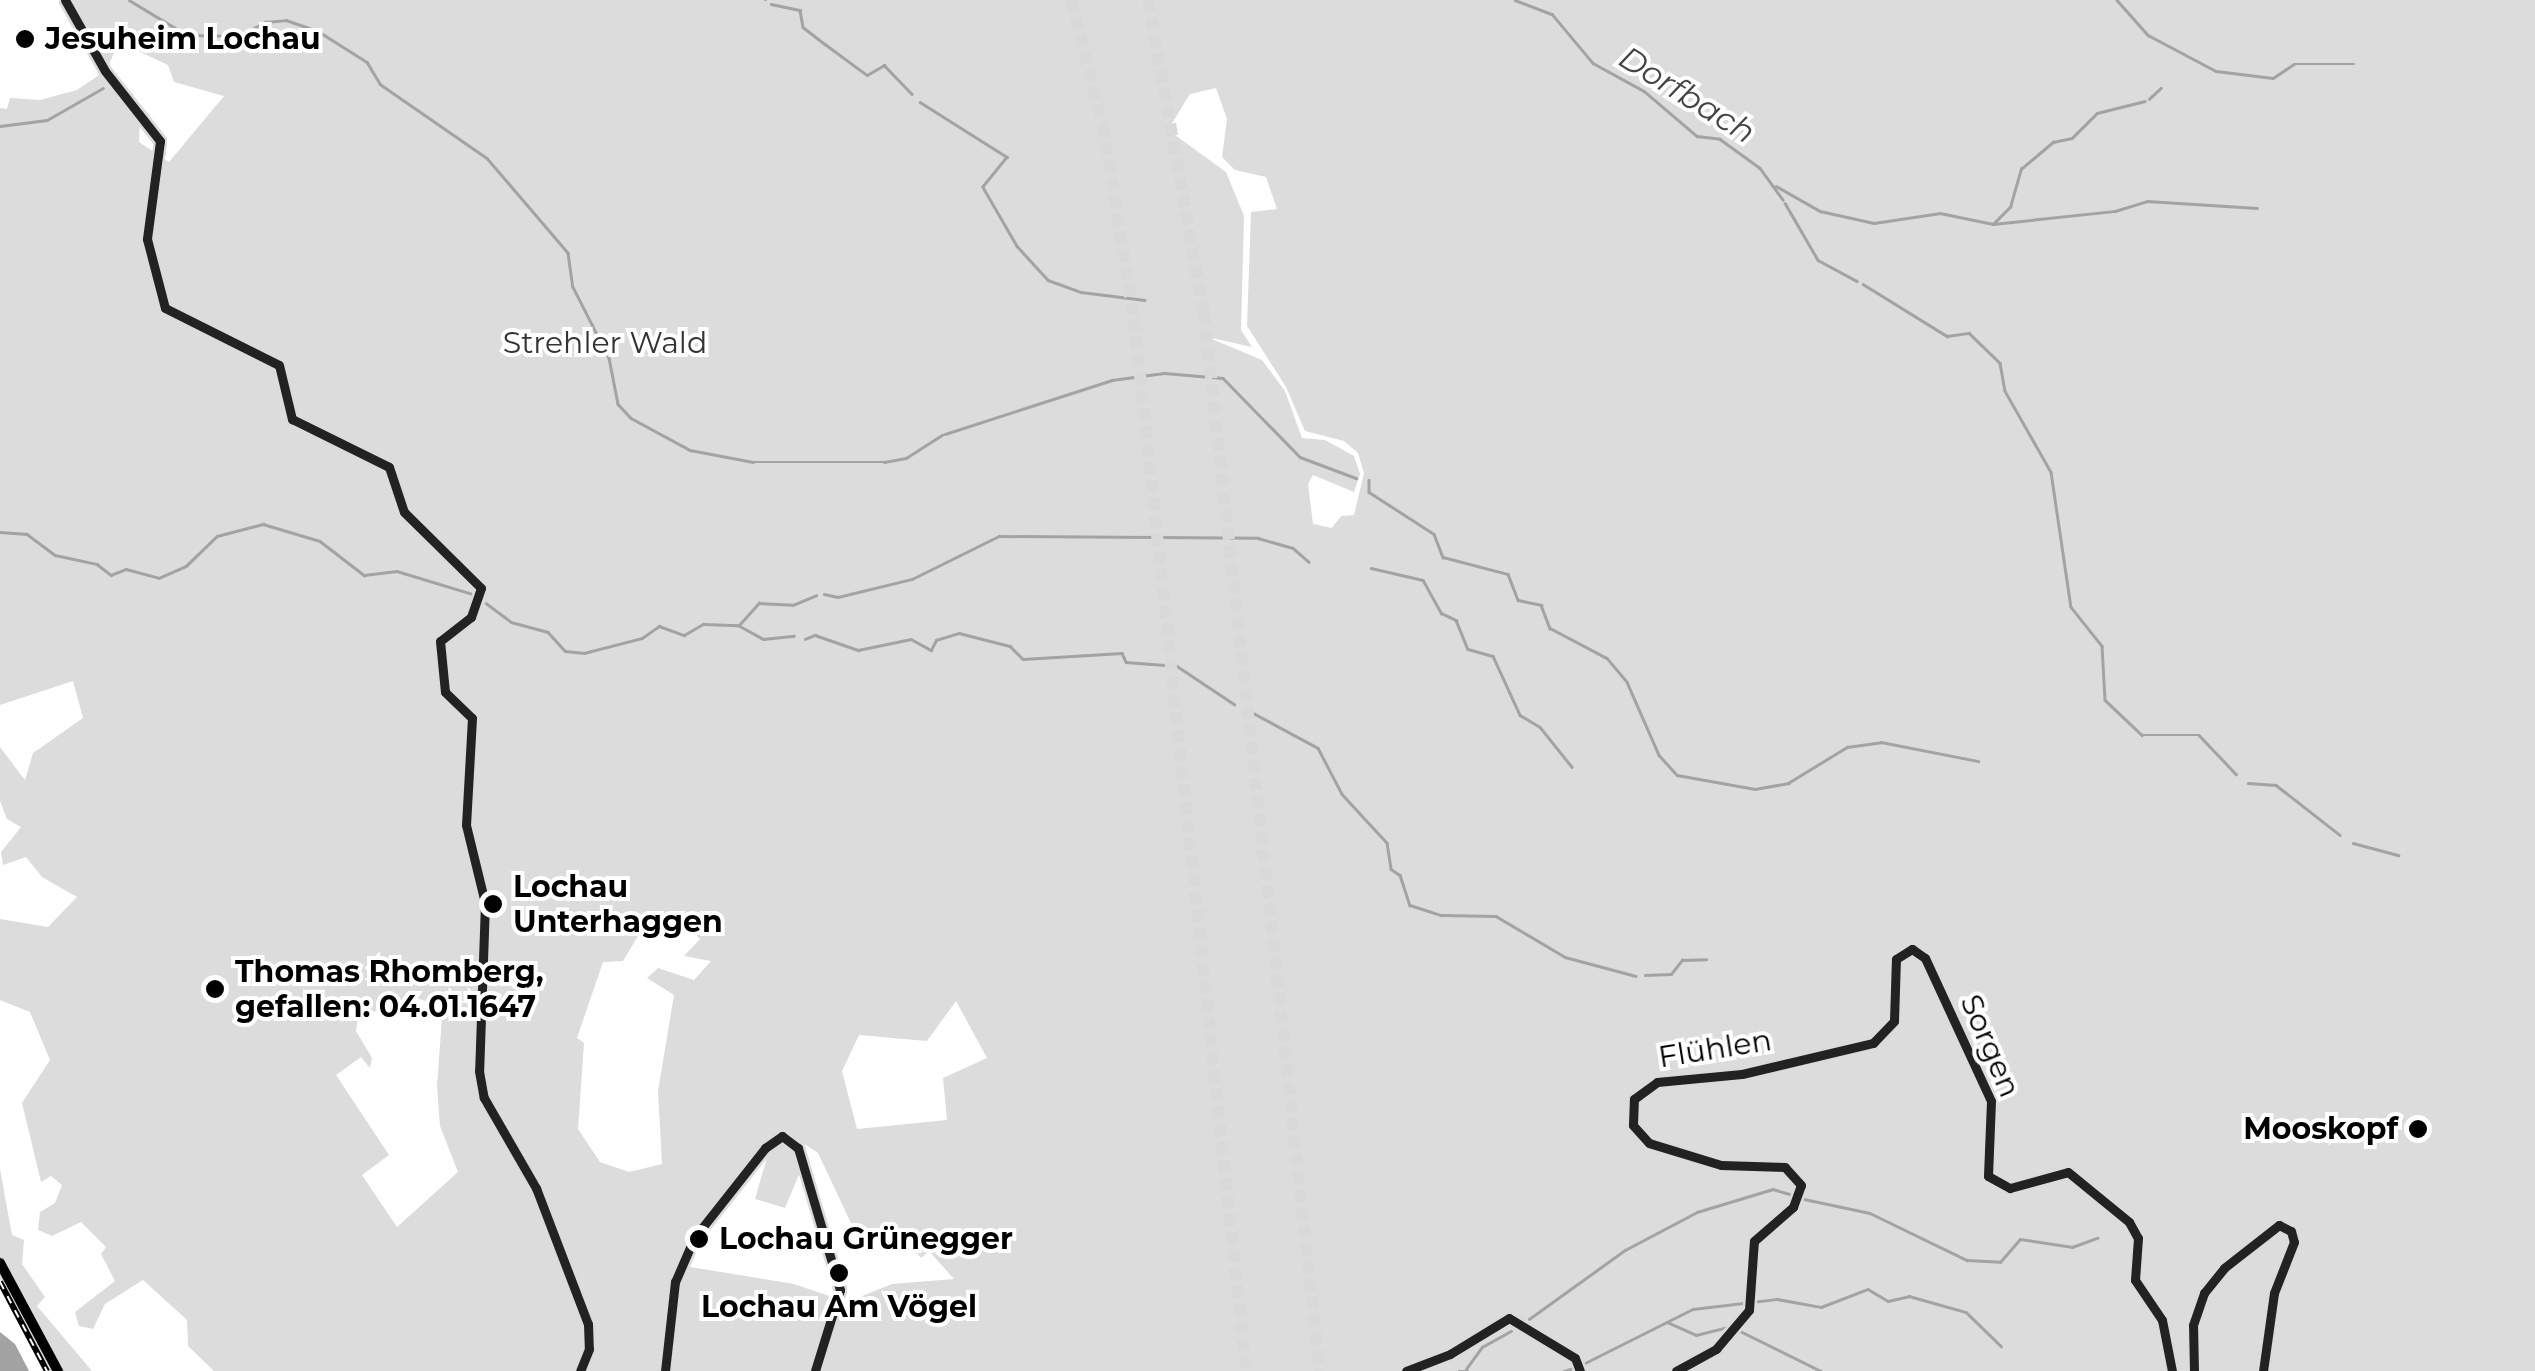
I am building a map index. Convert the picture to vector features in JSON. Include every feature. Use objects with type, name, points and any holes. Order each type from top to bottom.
[{"type":"main road","points":[[0,1263],[58,1371]]},
{"type":"street","points":[[65,0],[105,71],[160,141],[147,238],[164,308],[279,366],[292,419],[389,467],[404,512],[481,588],[471,617],[440,641],[446,692],[472,718],[466,825],[485,903],[479,1071],[484,1098],[536,1188],[588,1324],[589,1348],[580,1371]]},
{"type":"street","name":"Sorgen","points":[[1836,1053],[1887,1033],[1896,1014],[1896,960],[1907,950],[1922,953],[1993,1108],[1988,1176],[2010,1188],[2050,1172],[2068,1172],[2128,1222],[2138,1238],[2135,1280],[2162,1320],[2172,1371]]},
{"type":"street","name":"Flühlen","points":[[1676,1371],[1716,1350],[1734,1329],[1750,1300],[1754,1241],[1798,1201],[1798,1179],[1786,1167],[1721,1165],[1642,1139],[1632,1125],[1634,1099],[1652,1083],[1742,1074],[1836,1053]]},
{"type":"street","points":[[665,1371],[680,1268],[709,1214],[780,1136],[798,1148],[839,1284],[840,1305],[815,1371]]},
{"type":"street","points":[[2194,1371],[2194,1318],[2204,1293],[2222,1270],[2279,1225],[2291,1230],[2294,1242],[2274,1293],[2263,1371]]},
{"type":"street","points":[[1406,1371],[1457,1350],[1504,1318],[1579,1367]]},
{"type":"green space","name":"Strehler Wald","points":[[65,0],[2535,0],[2535,1371],[583,1371],[594,1344],[590,1328],[533,1188],[584,1325],[587,1346],[576,1371],[214,1371],[188,1346],[187,1320],[143,1280],[105,1304],[93,1329],[79,1326],[75,1312],[115,1281],[101,1254],[106,1247],[81,1222],[52,1236],[38,1230],[40,1212],[55,1203],[62,1185],[51,1176],[41,1182],[22,1103],[50,1060],[30,1012],[0,1000],[0,919],[48,927],[77,897],[42,877],[26,857],[3,865],[1,852],[21,827],[7,819],[0,801],[0,747],[25,780],[33,753],[83,718],[73,681],[0,705],[0,108],[7,109],[10,98],[40,100],[77,90],[105,71]],"holes":[[[119,42],[168,65],[174,82],[224,96],[169,162],[139,142],[140,117],[106,71]],[[1216,88],[1227,119],[1222,157],[1235,170],[1266,177],[1277,209],[1251,212],[1247,326],[1286,387],[1305,431],[1344,441],[1358,453],[1364,473],[1354,515],[1341,516],[1332,528],[1313,524],[1308,484],[1313,475],[1354,492],[1360,474],[1354,456],[1325,440],[1302,438],[1285,391],[1262,360],[1207,337],[1252,347],[1241,330],[1244,216],[1226,172],[1168,130],[1190,94]],[[647,921],[667,934],[681,921],[700,939],[684,956],[711,961],[694,980],[658,968],[647,978],[674,995],[658,1091],[662,1164],[629,1172],[600,1162],[578,1129],[584,1043],[577,1038],[603,962],[623,961]],[[417,998],[436,1005],[450,1000],[442,1017],[437,1086],[440,1126],[458,1172],[397,1227],[362,1175],[389,1155],[336,1075],[361,1057],[370,1068],[372,1058],[356,1031],[359,1012],[387,1011]],[[956,1001],[987,1058],[943,1078],[947,1120],[857,1129],[842,1071],[859,1035],[927,1041]],[[785,1131],[818,1153],[857,1236],[908,1243],[921,1258],[929,1251],[954,1279],[892,1284],[847,1302],[794,1284],[684,1266],[689,1241],[709,1209],[774,1134]]]},
{"type":"green space","points":[[781,1140],[791,1144],[800,1172],[785,1208],[755,1199],[770,1147]]},
{"type":"green space","points":[[0,1169],[12,1235],[24,1240],[22,1264],[45,1297],[37,1306],[92,1371],[62,1371],[0,1255]]},
{"type":"shaded area","points":[[0,1332],[15,1344],[29,1371],[0,1371]]},
{"type":"waterway","points":[[129,0],[187,35],[239,36],[265,22],[286,20],[318,31],[367,62],[380,84],[487,158],[568,253],[573,287],[609,358],[618,404],[631,418],[690,450],[753,462],[884,462],[906,458],[942,435]]},
{"type":"waterway","name":"Dorfbach","points":[[1515,0],[1552,14],[1593,63],[1644,91],[1697,136],[1720,139],[1760,168],[1783,200]]},
{"type":"waterway","points":[[2117,0],[2148,35],[2216,71],[2273,78],[2294,64],[2354,64]]},
{"type":"waterway","points":[[771,4],[800,10],[803,27],[825,44],[867,75],[884,65],[912,94]]},
{"type":"waterway","points":[[0,126],[47,120],[103,88]]},
{"type":"waterway","points":[[2149,99],[2161,88]]},
{"type":"waterway","points":[[1994,223],[2010,207],[2021,169],[2053,142],[2072,138],[2097,113],[2145,101]]},
{"type":"waterway","points":[[920,102],[1007,157],[983,187],[1017,246],[1048,280],[1081,292],[1144,300]]},
{"type":"waterway","points":[[1776,186],[1820,211],[1874,223],[1940,213],[1993,224],[2115,211],[2147,201],[2257,208]]},
{"type":"waterway","name":"Dorfbach","points":[[1785,203],[1818,260],[1857,281]]},
{"type":"waterway","name":"Dorfbach","points":[[1863,284],[1947,336],[1969,333],[2000,363],[2005,391],[2051,472],[2071,607],[2102,646],[2105,700],[2142,735],[2199,735],[2236,774]]},
{"type":"waterway","points":[[945,434],[1112,380],[1164,373],[1223,378],[1300,457],[1356,478]]},
{"type":"waterway","points":[[1369,480],[1369,492],[1434,534],[1443,557],[1508,574],[1518,600],[1541,605],[1550,628],[1607,658],[1627,682],[1659,755],[1677,775],[1755,789],[1788,783],[1847,747],[1881,742],[1978,761]]},
{"type":"waterway","points":[[0,532],[27,534],[55,555],[97,564],[111,575],[126,569],[159,578],[186,566],[217,536],[263,524],[320,541],[364,575],[397,571],[472,594]]},
{"type":"waterway","points":[[824,594],[838,597],[912,579],[999,536],[1258,538],[1293,548],[1309,562]]},
{"type":"waterway","points":[[1371,568],[1423,580],[1441,613],[1456,620],[1468,649],[1493,656],[1520,715],[1540,727],[1572,767]]},
{"type":"waterway","points":[[739,625],[759,603],[793,605],[816,595]]},
{"type":"waterway","points":[[486,603],[511,622],[548,632],[565,651],[584,653],[642,638],[659,626],[684,635],[703,624],[738,625],[763,639],[794,636]]},
{"type":"waterway","points":[[805,639],[815,635],[858,650],[911,639],[931,650],[936,640],[959,633],[1010,646],[1023,659],[1122,653],[1126,662],[1177,666],[1234,704]]},
{"type":"waterway","points":[[1244,708],[1318,748],[1342,794],[1387,843],[1391,869],[1400,875],[1410,905],[1441,915],[1496,916],[1565,957],[1636,976]]},
{"type":"waterway","name":"Dorfbach","points":[[2248,783],[2276,785],[2340,835]]},
{"type":"waterway","name":"Dorfbach","points":[[2353,843],[2398,855]]},
{"type":"waterway","points":[[1645,975],[1671,974],[1682,960],[1706,959]]},
{"type":"waterway","points":[[1529,1319],[1625,1250],[1697,1212],[1773,1189],[1793,1195]]},
{"type":"waterway","points":[[1804,1199],[1870,1213],[1967,1260],[2000,1262],[2020,1239],[2072,1247],[2097,1238]]},
{"type":"waterway","points":[[1581,1365],[1693,1309],[1777,1299],[1821,1307],[1868,1289],[1888,1301],[1909,1296],[1966,1312],[2001,1346]]},
{"type":"waterway","points":[[1667,1322],[1696,1335],[1729,1327]]},
{"type":"waterway","points":[[1736,1329],[1821,1371]]},
{"type":"waterway","points":[[1466,1369],[1482,1347],[1511,1331]]},
{"type":"waterway","points":[[1564,1371],[1574,1368]]},
{"type":"waterway","points":[[1459,1371],[1468,1371]]},
{"type":"tunnel","points":[[1071,0],[1103,125],[1134,319],[1246,1371]]},
{"type":"tunnel","points":[[1148,0],[1204,313],[1320,1371]]},
{"type":"railway","points":[[0,1282],[47,1371]]},
{"type":"place","name":"Jesuheim Lochau","points":[[25,39]]},
{"type":"place","name":"Lochau Unterhaggen","points":[[493,904]]},
{"type":"place","name":"Thomas Rhomberg, gefallen: 04.01.1647","points":[[215,989]]},
{"type":"place","name":"Mooskopf","points":[[2418,1129]]},
{"type":"place","name":"Lochau Grünegger","points":[[699,1239]]},
{"type":"place","name":"Lochau Am Vögel","points":[[839,1273]]}]
